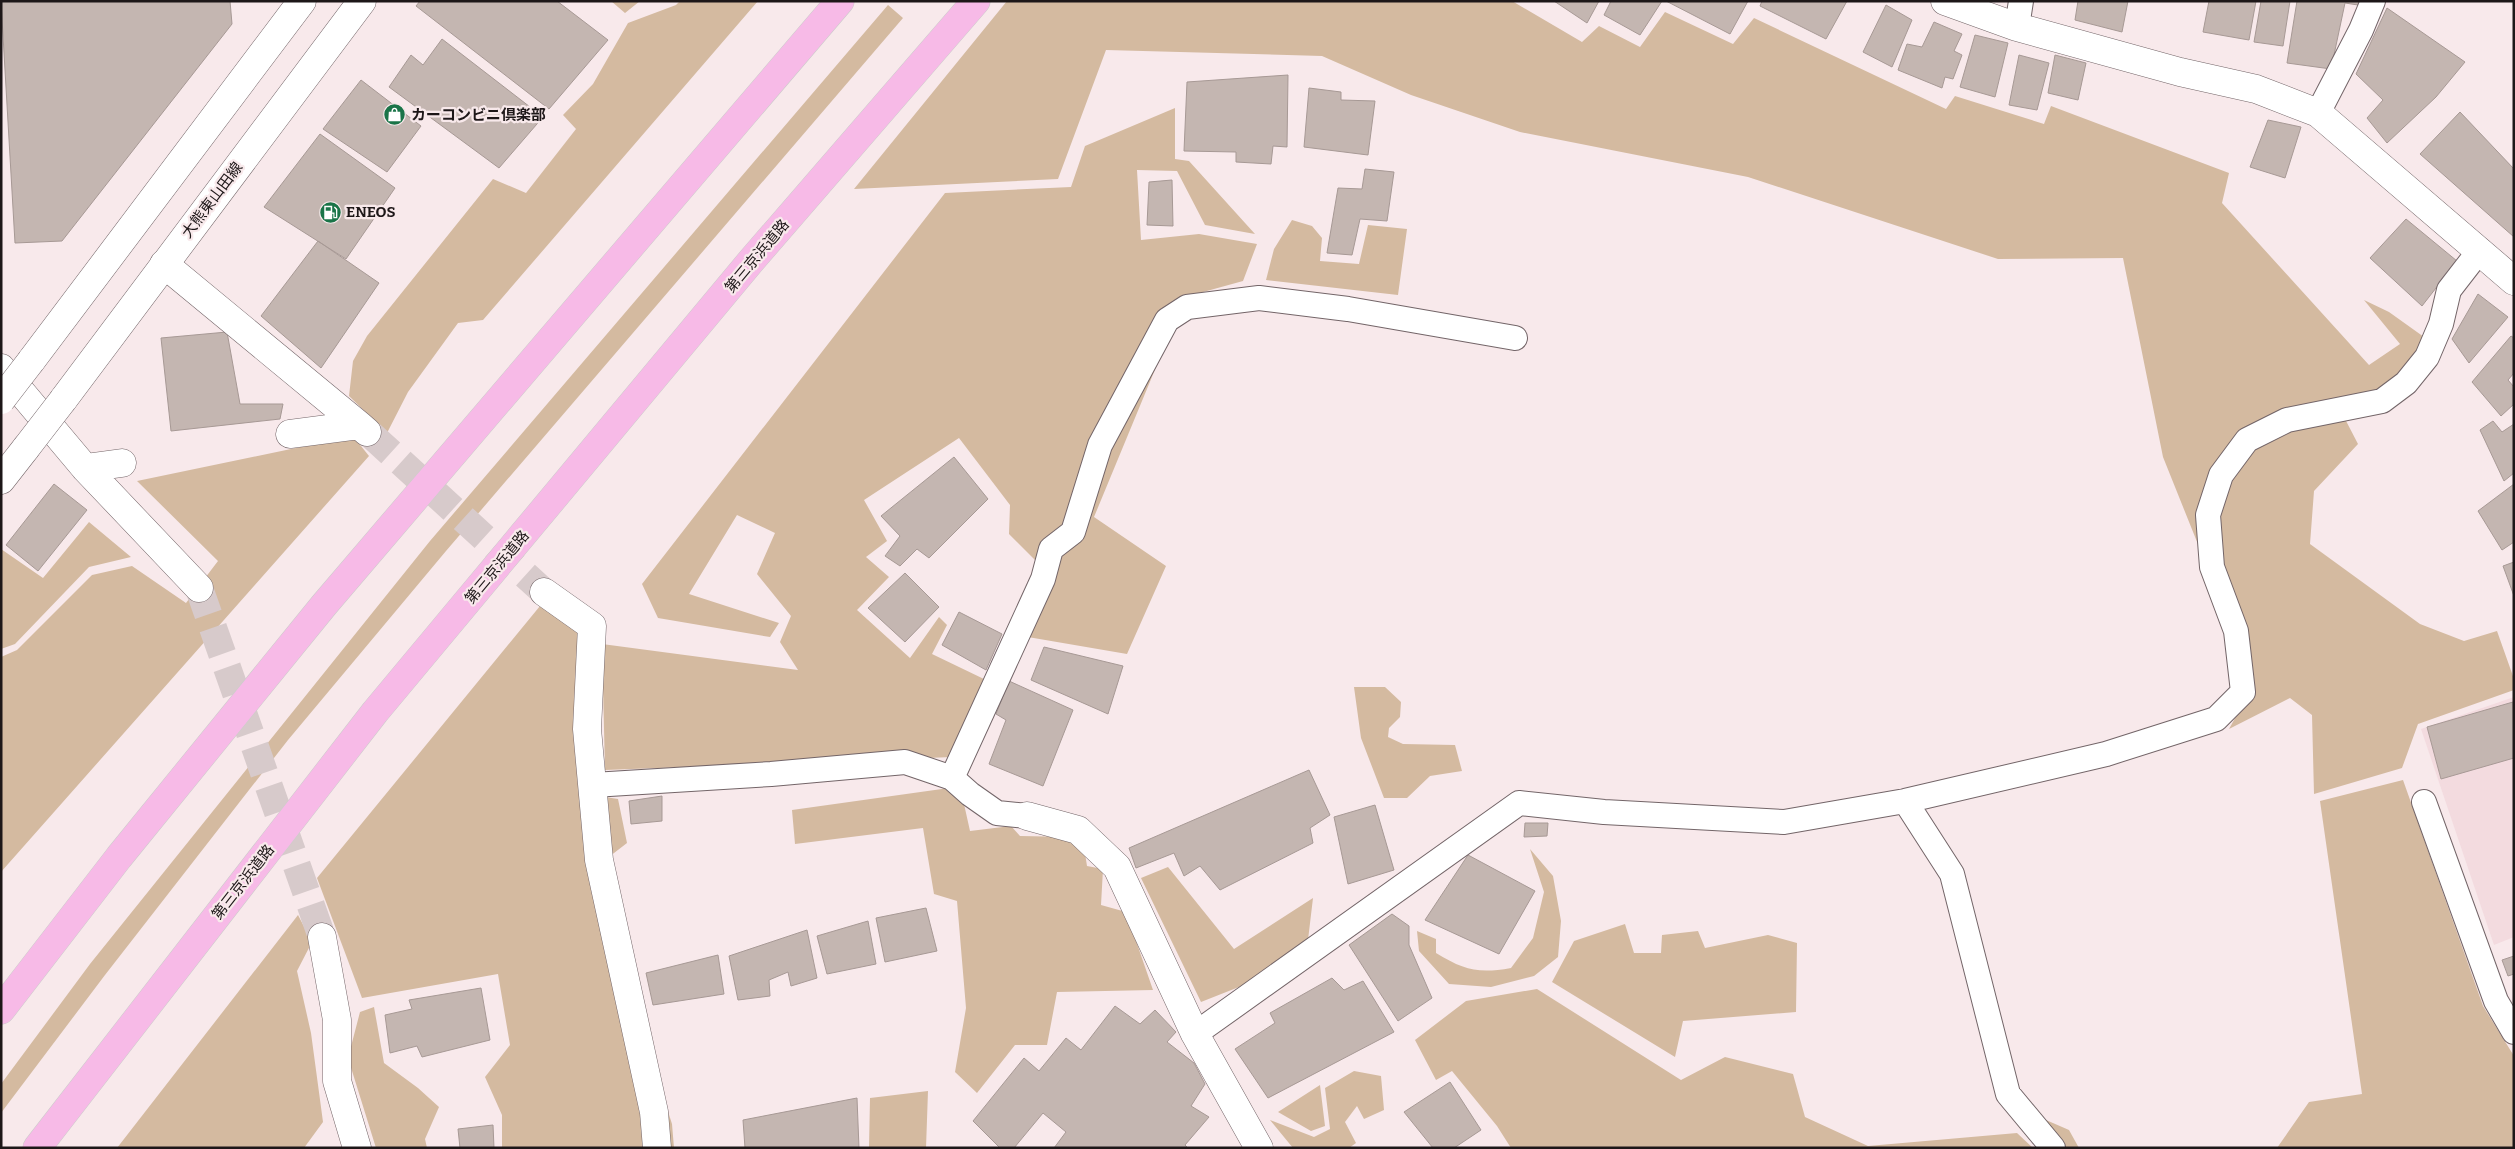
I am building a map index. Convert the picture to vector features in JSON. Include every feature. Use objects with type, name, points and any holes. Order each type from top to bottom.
[{"type":"highway","points":[[1,1010],[119,857],[324,605],[840,1]]},
{"type":"highway","name":"第三京浜道路","points":[[37,1148],[375,712],[751,261],[976,1]]},
{"type":"street","points":[[1,400],[302,1]]},
{"type":"street","name":"大熊東山田線","points":[[1,480],[362,1]]},
{"type":"street","points":[[1945,1],[2019,14],[2180,72],[2256,89],[2318,113],[2514,281]]},
{"type":"street","points":[[164,264],[364,430],[290,434]]},
{"type":"street","points":[[1,368],[85,468],[199,588]]},
{"type":"street","points":[[85,468],[122,463]]},
{"type":"street","points":[[544,592],[592,626],[587,729],[599,860],[654,1112],[657,1148]]},
{"type":"street","points":[[1027,816],[1078,830],[1117,867],[1195,1034],[1259,1148]]},
{"type":"street","points":[[322,937],[337,1020],[337,1081],[357,1148]]},
{"type":"lane","points":[[2318,113],[2361,30],[2373,1]]},
{"type":"lane","points":[[1195,1034],[1519,802],[1614,813],[1784,822],[1905,801],[2106,754],[2216,719],[2243,692],[2236,631],[2212,567],[2208,515],[2221,475],[2247,440],[2287,420],[2382,400],[2406,383],[2427,357],[2441,324],[2450,290],[2480,250]]},
{"type":"lane","points":[[952,778],[1043,579],[1051,549],[1073,532],[1100,445],[1167,320],[1187,307],[1259,298],[1348,309],[1515,338]]},
{"type":"lane","points":[[593,785],[771,774],[905,762],[952,778],[970,794],[997,813],[1027,816]]},
{"type":"lane","points":[[1905,801],[1952,874],[2008,1094],[2053,1148]]},
{"type":"lane","points":[[2424,802],[2496,1001],[2514,1032]]},
{"type":"shaded area","points":[[611,1],[640,1],[625,13]]},
{"type":"shaded area","points":[[680,1],[758,1],[483,320],[458,323],[408,392],[387,433],[349,396],[353,361],[367,336],[493,179],[526,193],[576,129],[563,115],[593,84],[628,23],[676,5]]},
{"type":"shaded area","points":[[1007,1],[1512,1],[1582,42],[1599,26],[1640,47],[1665,12],[1733,44],[1754,18],[1946,109],[1955,96],[2044,124],[2051,106],[2229,173],[2222,203],[2369,365],[2400,344],[2364,300],[2389,312],[2424,337],[2418,358],[2344,417],[2358,444],[2314,491],[2310,544],[2420,624],[2464,641],[2497,631],[2514,679],[2514,690],[2418,724],[2402,768],[2314,794],[2312,715],[2290,698],[2229,729],[2254,684],[2163,457],[2123,258],[1998,259],[1748,177],[1520,132],[1411,95],[1322,56],[1106,50],[1058,179],[854,189]]},
{"type":"shaded area","points":[[888,5],[903,18],[446,551],[288,740],[105,975],[1,1113],[1,1084],[90,964],[430,541]]},
{"type":"shaded area","points":[[1175,108],[1175,159],[1189,161],[1255,234],[1205,225],[1177,171],[1137,170],[1141,240],[1199,234],[1257,244],[1243,281],[1185,297],[1094,517],[1166,566],[1127,654],[1022,636],[1039,564],[1009,534],[1010,505],[959,438],[864,500],[887,541],[866,557],[889,577],[857,610],[910,658],[939,617],[947,625],[932,654],[986,680],[953,757],[605,770],[602,644],[798,670],[780,642],[791,616],[757,574],[775,533],[737,515],[689,594],[779,623],[770,637],[658,618],[642,584],[945,193],[1071,187],[1085,146]]},
{"type":"shaded area","points":[[1292,220],[1312,226],[1322,238],[1320,261],[1359,264],[1368,225],[1407,229],[1398,295],[1266,280],[1274,249]]},
{"type":"shaded area","points":[[353,436],[369,456],[1,872],[1,657],[17,650],[92,575],[132,566],[186,603],[218,561],[137,481]]},
{"type":"shaded area","points":[[89,522],[131,557],[89,567],[15,644],[1,649],[1,549],[43,578]]},
{"type":"shaded area","points":[[540,606],[579,632],[586,794],[618,799],[627,843],[592,870],[672,1124],[674,1148],[502,1148],[502,1115],[485,1077],[510,1045],[498,974],[362,998],[317,878]]},
{"type":"shaded area","points":[[1354,687],[1385,687],[1401,702],[1400,717],[1389,728],[1388,737],[1403,744],[1455,745],[1462,771],[1430,776],[1407,798],[1384,798],[1361,738]]},
{"type":"shaded area","points":[[2514,697],[2514,937],[2494,945],[2421,729]]},
{"type":"shaded area","points":[[2403,780],[2483,1006],[2514,1056],[2514,1148],[2277,1148],[2309,1102],[2362,1094],[2320,801]]},
{"type":"shaded area","points":[[949,788],[964,804],[970,831],[1011,826],[1020,836],[1073,837],[1084,847],[1087,866],[1103,869],[1101,905],[1126,912],[1153,990],[1057,992],[1047,1045],[1015,1045],[977,1093],[955,1072],[966,1008],[957,901],[934,894],[923,828],[795,844],[792,810]]},
{"type":"shaded area","points":[[1530,849],[1553,876],[1561,921],[1558,957],[1534,976],[1491,987],[1449,984],[1419,951],[1417,931],[1436,939],[1436,953],[1463,967],[1489,971],[1511,968],[1533,938],[1544,892]]},
{"type":"shaded area","points":[[1168,867],[1234,949],[1313,898],[1308,940],[1249,983],[1201,1002],[1141,878]]},
{"type":"shaded area","points":[[298,915],[312,942],[297,971],[311,1033],[323,1122],[304,1148],[117,1148]]},
{"type":"shaded area","points":[[1625,924],[1634,953],[1661,953],[1662,935],[1698,931],[1705,948],[1768,935],[1797,943],[1796,1012],[1683,1021],[1675,1057],[1552,982],[1574,941]]},
{"type":"shaded area","points":[[1537,989],[1681,1080],[1725,1057],[1793,1074],[1805,1117],[1868,1146],[2017,1133],[2033,1148],[1511,1148],[1497,1126],[1452,1071],[1436,1080],[1415,1040],[1466,1001]]},
{"type":"shaded area","points":[[374,1007],[384,1063],[418,1088],[439,1107],[425,1139],[427,1148],[376,1148],[348,1058],[360,1012]]},
{"type":"shaded area","points":[[1354,1071],[1381,1076],[1384,1110],[1364,1119],[1357,1106],[1345,1122],[1356,1143],[1349,1148],[1293,1148],[1270,1120],[1314,1137],[1330,1129],[1325,1088]]},
{"type":"shaded area","points":[[1320,1085],[1325,1126],[1311,1131],[1278,1112]]},
{"type":"shaded area","points":[[928,1091],[926,1148],[869,1148],[870,1098]]},
{"type":"shaded area","points":[[2046,1120],[2069,1130],[2079,1148],[2064,1148]]},
{"type":"building","points":[[1,1],[230,1],[232,24],[62,241],[15,243]]},
{"type":"building","points":[[420,1],[557,1],[608,40],[549,109],[416,6]]},
{"type":"building","points":[[1554,1],[1599,1],[1587,23]]},
{"type":"building","points":[[1611,1],[1662,1],[1640,35],[1604,15]]},
{"type":"building","points":[[1666,1],[1748,1],[1730,34]]},
{"type":"building","points":[[1762,1],[1847,1],[1826,39],[1760,6]]},
{"type":"building","points":[[2078,1],[2128,1],[2122,32],[2075,20]]},
{"type":"building","points":[[2209,1],[2256,1],[2249,40],[2203,32]]},
{"type":"building","points":[[2261,1],[2290,1],[2283,46],[2254,42]]},
{"type":"building","points":[[2297,1],[2359,1],[2358,5],[2345,3],[2331,69],[2287,63]]},
{"type":"building","points":[[1886,5],[1912,20],[1892,67],[1863,52]]},
{"type":"building","points":[[2387,8],[2465,62],[2436,97],[2387,143],[2367,118],[2383,100],[2356,74]]},
{"type":"building","points":[[1934,22],[1962,34],[1954,51],[1962,55],[1953,79],[1945,77],[1942,88],[1898,70],[1907,44],[1922,47]]},
{"type":"building","points":[[1975,35],[2008,43],[1995,97],[1960,87]]},
{"type":"building","points":[[442,39],[543,117],[499,168],[389,87],[411,55],[423,65]]},
{"type":"building","points":[[2019,55],[2049,63],[2037,110],[2009,105]]},
{"type":"building","points":[[2055,55],[2086,63],[2078,100],[2048,93]]},
{"type":"building","points":[[1288,75],[1287,147],[1273,146],[1271,164],[1236,162],[1236,152],[1184,151],[1187,82]]},
{"type":"building","points":[[361,80],[421,126],[387,172],[323,129]]},
{"type":"building","points":[[1309,88],[1341,92],[1341,100],[1375,101],[1368,155],[1304,147]]},
{"type":"building","points":[[2460,112],[2514,169],[2514,237],[2420,154]]},
{"type":"building","points":[[2268,120],[2301,127],[2285,178],[2250,167]]},
{"type":"building","points":[[320,134],[395,188],[346,259],[264,207]]},
{"type":"building","points":[[1365,169],[1394,172],[1387,221],[1360,219],[1352,255],[1327,253],[1338,188],[1362,189]]},
{"type":"building","points":[[1172,180],[1173,226],[1147,225],[1149,182]]},
{"type":"building","points":[[2406,219],[2457,261],[2422,306],[2370,258]]},
{"type":"building","points":[[318,241],[379,283],[321,368],[261,316]]},
{"type":"building","points":[[2478,294],[2508,317],[2469,363],[2452,339]]},
{"type":"building","points":[[227,332],[240,404],[283,404],[280,419],[171,431],[161,338]]},
{"type":"building","points":[[2511,336],[2514,338],[2514,373],[2508,380],[2514,387],[2514,404],[2501,416],[2472,382]]},
{"type":"building","points":[[2493,421],[2502,432],[2514,424],[2514,473],[2504,481],[2480,430]]},
{"type":"building","points":[[954,457],[988,499],[929,558],[917,549],[900,566],[885,556],[900,536],[881,516]]},
{"type":"building","points":[[54,484],[87,510],[38,571],[6,545]]},
{"type":"building","points":[[2514,484],[2514,542],[2502,550],[2478,511]]},
{"type":"building","points":[[2514,562],[2514,596],[2503,566]]},
{"type":"building","points":[[905,573],[939,607],[905,642],[868,608]]},
{"type":"building","points":[[959,612],[1002,634],[986,670],[942,645]]},
{"type":"building","points":[[1044,647],[1123,666],[1108,714],[1031,680]]},
{"type":"building","points":[[1009,681],[1073,710],[1043,786],[989,764],[1006,720],[996,714]]},
{"type":"building","points":[[2513,702],[2514,758],[2441,779],[2427,727]]},
{"type":"building","points":[[1309,770],[1330,815],[1310,828],[1313,843],[1220,890],[1200,866],[1184,876],[1174,853],[1136,868],[1129,848]]},
{"type":"building","points":[[662,796],[662,821],[631,824],[629,801]]},
{"type":"building","points":[[1375,805],[1394,870],[1348,884],[1334,817]]},
{"type":"building","points":[[1525,823],[1548,823],[1547,836],[1524,837]]},
{"type":"building","points":[[1468,855],[1535,891],[1499,954],[1425,920]]},
{"type":"building","points":[[926,908],[937,951],[885,962],[876,918]]},
{"type":"building","points":[[1392,914],[1409,926],[1409,945],[1432,998],[1398,1021],[1349,945]]},
{"type":"building","points":[[868,921],[876,964],[827,974],[817,936]]},
{"type":"building","points":[[807,930],[817,978],[791,986],[788,972],[769,980],[770,996],[738,1000],[729,956]]},
{"type":"building","points":[[718,955],[724,994],[653,1005],[646,973]]},
{"type":"building","points":[[2514,956],[2514,974],[2508,976],[2502,960]]},
{"type":"building","points":[[1332,978],[1344,990],[1363,981],[1394,1032],[1268,1098],[1235,1049],[1275,1023],[1270,1013]]},
{"type":"building","points":[[481,988],[490,1040],[422,1057],[417,1046],[390,1053],[385,1015],[412,1009],[409,1000]]},
{"type":"building","points":[[1115,1006],[1140,1024],[1155,1010],[1176,1032],[1167,1042],[1194,1063],[1205,1084],[1191,1106],[1209,1117],[1185,1145],[1188,1148],[1054,1148],[1066,1132],[1043,1113],[1014,1148],[1000,1148],[973,1121],[1024,1058],[1039,1071],[1066,1038],[1081,1050]]},
{"type":"building","points":[[1450,1082],[1481,1130],[1454,1148],[1433,1148],[1404,1112]]},
{"type":"building","points":[[857,1098],[859,1148],[745,1148],[743,1120]]},
{"type":"building","points":[[493,1125],[494,1148],[460,1148],[458,1129]]},
{"type":"tunnel","points":[[370,434],[544,592]]},
{"type":"tunnel","points":[[199,588],[322,937]]},
{"type":"place","name":"カーコンビニ倶楽部","points":[[395,115]]},
{"type":"place","name":"ENEOS","points":[[330,212]]}]
